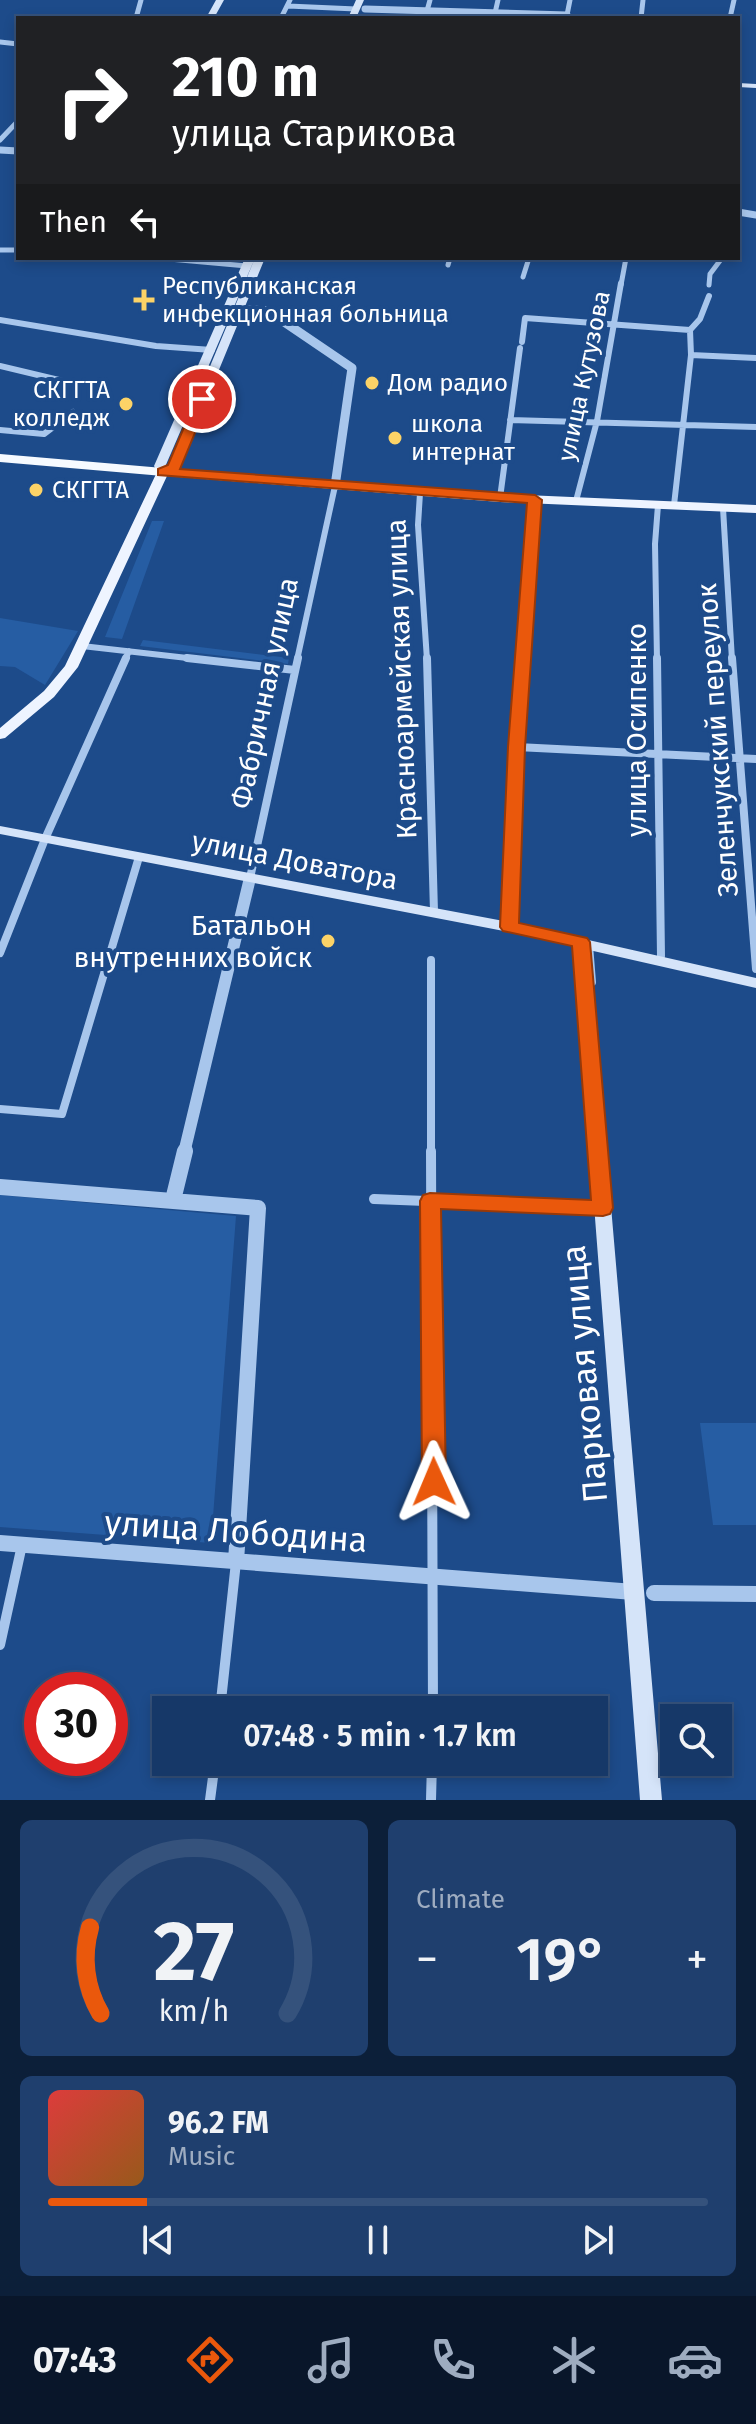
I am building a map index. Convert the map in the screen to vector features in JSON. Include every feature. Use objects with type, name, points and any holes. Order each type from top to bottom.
[{"type":"highway","points":[[0,458],[163,472]]},
{"type":"main road","points":[[353,16],[360,0]]},
{"type":"main road","points":[[363,16],[369,0]]},
{"type":"main road","points":[[0,735],[49,694],[71,667],[163,472],[174,467],[259,260]]},
{"type":"main road","points":[[163,472],[159,466],[249,262]]},
{"type":"main road","points":[[163,472],[500,498],[756,509]]},
{"type":"main road","name":"улица Доватора","points":[[0,830],[509,927],[756,983]]},
{"type":"main road","name":"улица Доватора","points":[[585,944],[756,975]]},
{"type":"main road","name":"Парковая улица","points":[[585,944],[651,1800]]},
{"type":"street","points":[[282,16],[290,0]]},
{"type":"street","points":[[426,14],[430,0]]},
{"type":"street","points":[[495,13],[498,0]]},
{"type":"street","points":[[365,9],[426,14],[567,16],[570,0]]},
{"type":"street","points":[[288,6],[356,9]]},
{"type":"street","points":[[0,140],[16,123]]},
{"type":"street","points":[[10,250],[16,243]]},
{"type":"street","points":[[0,250],[16,250]]},
{"type":"street","points":[[204,260],[249,262]]},
{"type":"street","points":[[523,277],[528,260]]},
{"type":"street","name":"улица Кутузова","points":[[576,501],[597,421],[626,260]]},
{"type":"street","points":[[709,285],[710,274],[720,260]]},
{"type":"street","points":[[674,505],[691,355],[690,330],[700,319],[709,296]]},
{"type":"street","name":"Фабричная улица","points":[[173,1200],[250,878],[335,486],[352,368],[268,311],[239,309]]},
{"type":"street","points":[[500,498],[525,318],[690,330]]},
{"type":"street","points":[[0,320],[156,346],[212,350]]},
{"type":"street","points":[[691,355],[756,358]]},
{"type":"street","points":[[2,368],[63,381]]},
{"type":"street","points":[[0,430],[44,434],[73,412]]},
{"type":"street","points":[[510,420],[756,427]]},
{"type":"street","name":"Красноармейская улица","points":[[420,493],[418,525],[426,637],[434,912]]},
{"type":"street","points":[[509,927],[517,747],[535,500]]},
{"type":"street","name":"улица Осипенко","points":[[658,505],[655,544],[661,956]]},
{"type":"street","name":"Зеленчукский переулок","points":[[723,508],[738,757],[756,969]]},
{"type":"street","points":[[82,646],[295,670]]},
{"type":"street","points":[[0,953],[45,839],[129,651]]},
{"type":"street","points":[[517,747],[756,759]]},
{"type":"street","points":[[0,1109],[62,1114],[139,857]]},
{"type":"street","points":[[585,944],[592,982]]},
{"type":"street","points":[[431,960],[433,1696]]},
{"type":"street","points":[[0,1187],[258,1208],[236,1562],[222,1696]]},
{"type":"street","points":[[374,1199],[603,1208]]},
{"type":"street","name":"улица Лободина","points":[[0,1543],[634,1592],[756,1594]]},
{"type":"street","points":[[0,1645],[22,1545]]},
{"type":"street","points":[[210,1800],[213,1776]]},
{"type":"street","points":[[431,1800],[432,1776]]},
{"type":"shaded area","points":[[152,521],[164,521],[122,639],[105,637]]},
{"type":"shaded area","points":[[0,618],[78,631],[45,685],[15,667],[0,666]]},
{"type":"shaded area","points":[[143,640],[289,658],[288,664],[140,646]]},
{"type":"shaded area","points":[[0,1195],[236,1216],[211,1543],[0,1527]]},
{"type":"shaded area","points":[[700,1423],[756,1423],[756,1525],[713,1525]]},
{"type":"place","name":"Республиканская инфекционная больница","points":[[144,300]]},
{"type":"place","name":"Дом радио","points":[[372,383]]},
{"type":"place","name":"СКГГТА колледж","points":[[126,404]]},
{"type":"place","name":"школа интернат","points":[[395,438]]},
{"type":"place","name":"СКГГТА","points":[[36,490]]},
{"type":"place","name":"Батальон внутренних войск","points":[[328,941]]},
{"type":"route","points":[[202,399],[174,467],[163,472],[535,500],[517,747],[509,927],[581,942],[603,1208],[430,1201],[434,1482]]}]
